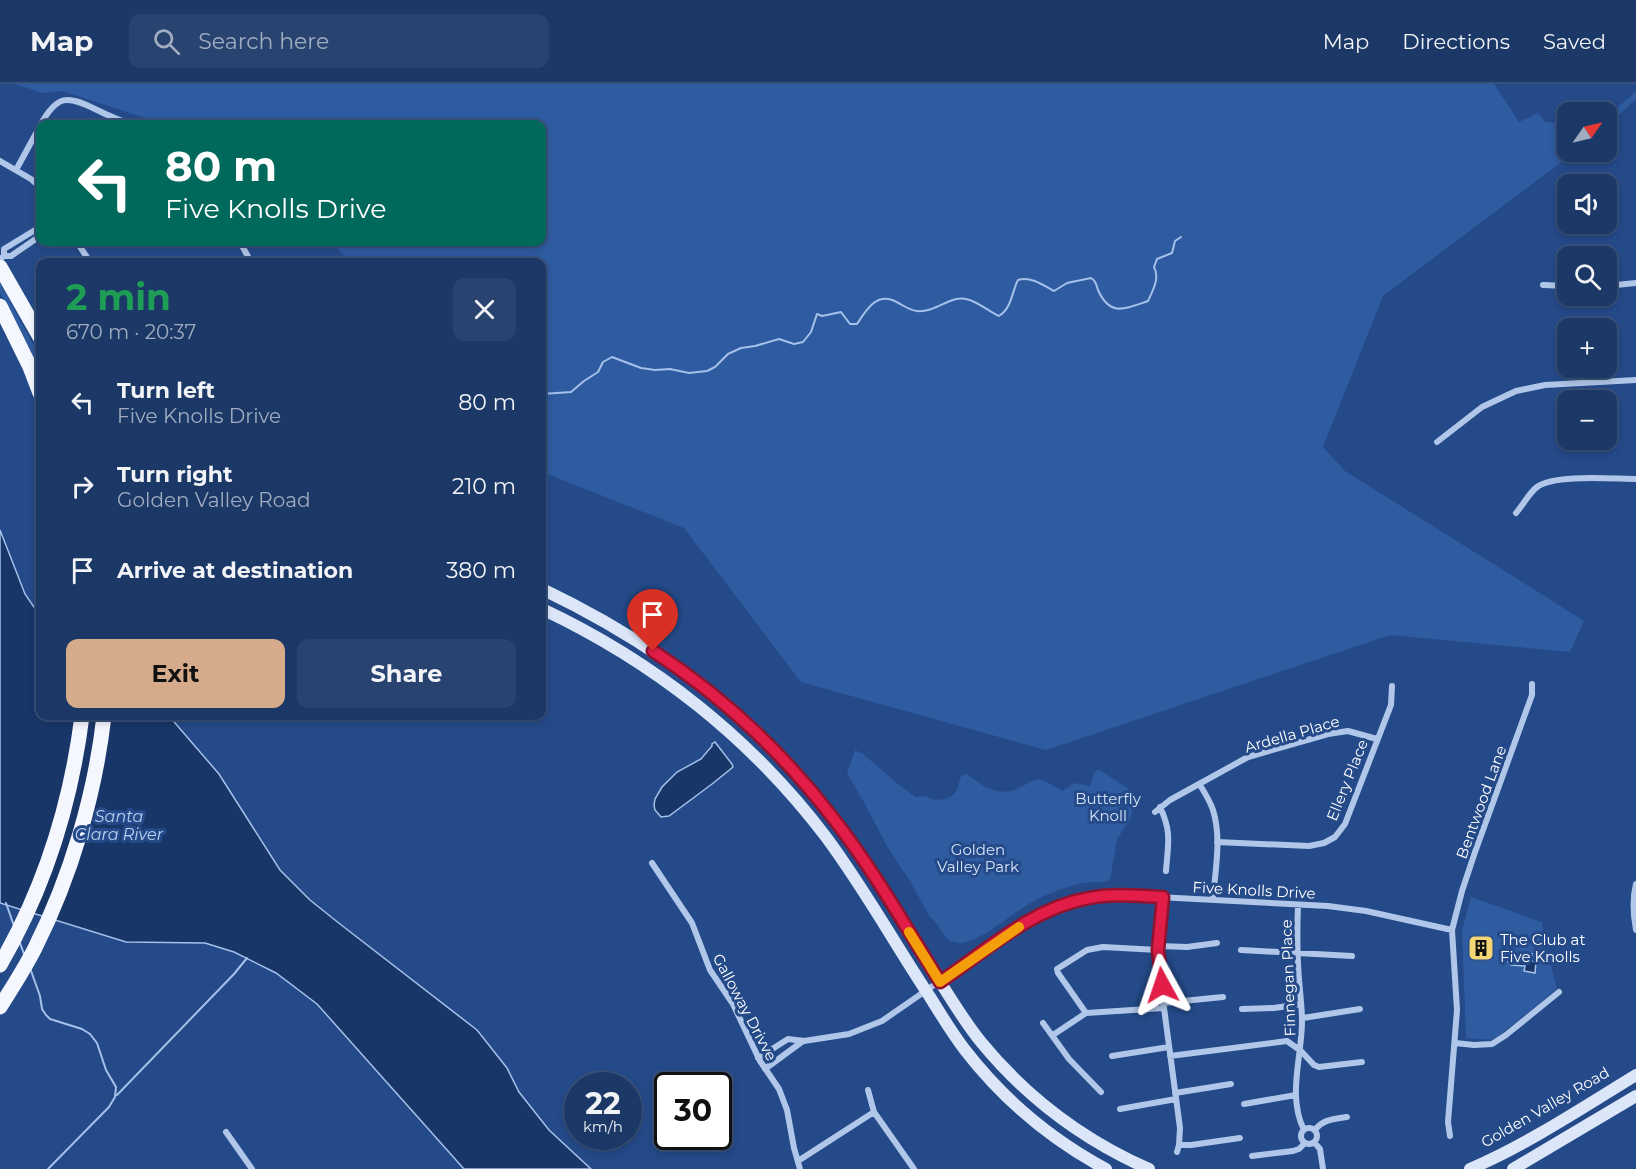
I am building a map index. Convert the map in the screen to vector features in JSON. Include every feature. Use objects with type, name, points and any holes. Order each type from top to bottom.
[{"type":"main road","points":[[1,260],[36,329]]},
{"type":"main road","points":[[0,306],[36,383]]},
{"type":"main road","points":[[546,591],[620,630],[669,662],[719,700],[772,748],[801,778],[834,819],[872,873],[965,1020],[980,1041],[1014,1079],[1041,1104],[1069,1125],[1095,1142],[1149,1169]]},
{"type":"main road","points":[[546,611],[600,638],[645,666],[701,708],[757,758],[826,837],[965,1050],[1004,1094],[1029,1117],[1053,1136],[1106,1169]]},
{"type":"main road","points":[[0,965],[27,912],[45,870],[59,828],[70,784],[81,720]]},
{"type":"main road","points":[[1,1007],[35,949],[58,898],[77,843],[92,786],[103,720]]},
{"type":"main road","name":"Golden Valley Road","points":[[1470,1169],[1521,1144],[1636,1075]]},
{"type":"main road","points":[[1513,1169],[1636,1096]]},
{"type":"street","points":[[44,120],[53,107],[69,99],[119,120]]},
{"type":"street","points":[[16,170],[36,134]]},
{"type":"street","points":[[0,161],[36,184]]},
{"type":"street","points":[[1,260],[4,249],[36,229]]},
{"type":"street","points":[[1,260],[36,239]]},
{"type":"street","points":[[1617,285],[1636,282]]},
{"type":"street","points":[[1543,285],[1557,286]]},
{"type":"street","points":[[1437,442],[1482,407],[1516,391],[1545,385],[1636,380]]},
{"type":"street","points":[[1516,513],[1536,487],[1549,481],[1636,479]]},
{"type":"street","name":"Bentwood Lane","points":[[1450,1136],[1448,1122],[1457,1007],[1452,930],[1475,852],[1532,695],[1532,684]]},
{"type":"street","name":"Ellery Place","points":[[1217,842],[1309,846],[1324,843],[1335,837],[1345,824],[1391,705],[1392,686]]},
{"type":"street","name":"Ardella Place","points":[[1167,871],[1169,831],[1167,821],[1157,810],[1248,757],[1348,730],[1377,739]]},
{"type":"street","points":[[1200,785],[1212,808],[1217,827],[1213,900]]},
{"type":"street","name":"Galloway Drivve","points":[[652,863],[692,923],[710,970],[733,1004],[758,1058],[779,1089],[787,1110],[800,1169]]},
{"type":"street","points":[[1636,884],[1633,897],[1633,917],[1636,930]]},
{"type":"street","name":"Five Knolls Drive","points":[[758,1058],[788,1040],[804,1041],[849,1034],[882,1021],[1025,922],[1068,902],[1091,897],[1119,895],[1328,906],[1366,911],[1452,930]]},
{"type":"street","points":[[1163,897],[1158,948],[1163,1005],[1180,1128],[1177,1152]]},
{"type":"street","name":"Finnegan Place","points":[[1298,905],[1297,953],[1302,1018],[1296,1095],[1304,1130]]},
{"type":"street","points":[[1086,1012],[1057,969],[1087,950],[1109,947],[1187,947],[1217,943]]},
{"type":"street","points":[[1241,950],[1352,956]]},
{"type":"street","points":[[1455,1043],[1474,1046],[1492,1044],[1559,993]]},
{"type":"street","points":[[1053,1035],[1086,1012],[1163,1005],[1222,996]]},
{"type":"street","points":[[1242,1009],[1301,1004]]},
{"type":"street","points":[[1302,1018],[1360,1009]]},
{"type":"street","points":[[1044,1023],[1080,1071],[1101,1092]]},
{"type":"street","points":[[765,1070],[804,1041]]},
{"type":"street","points":[[1170,1056],[1287,1041],[1319,1067],[1362,1062]]},
{"type":"street","points":[[1112,1056],[1169,1047]]},
{"type":"street","points":[[1120,1109],[1231,1084]]},
{"type":"street","points":[[868,1090],[874,1112],[914,1169]]},
{"type":"street","points":[[1244,1104],[1296,1095]]},
{"type":"street","points":[[798,1161],[874,1112]]},
{"type":"street","points":[[1315,1130],[1323,1122],[1347,1117]]},
{"type":"street","points":[[1305,1143],[1302,1136],[1304,1130],[1310,1128],[1315,1130]]},
{"type":"street","points":[[1305,1143],[1314,1142],[1317,1137],[1315,1130]]},
{"type":"street","points":[[226,1132],[252,1169]]},
{"type":"street","points":[[1179,1145],[1240,1138]]},
{"type":"street","points":[[1314,1142],[1320,1149],[1323,1169]]},
{"type":"street","points":[[1252,1156],[1293,1151],[1305,1143]]},
{"type":"green space","points":[[15,84],[1494,84],[1519,122],[1538,113],[1545,122],[1557,123],[1557,162],[1562,162],[1383,296],[1323,447],[1345,471],[1584,621],[1570,652],[1390,635],[1046,750],[801,682],[684,528],[546,474],[546,258],[350,258],[344,256],[335,246],[546,246],[546,120],[152,120],[62,91],[43,93]]},
{"type":"green space","points":[[1636,91],[1636,99],[1617,117],[1617,108]]},
{"type":"green space","points":[[0,283],[36,350],[36,364],[17,324],[0,293]]},
{"type":"green space","name":"Golden Valley Park","points":[[855,750],[915,797],[926,796],[934,800],[952,796],[957,790],[961,776],[966,774],[993,790],[1014,790],[1039,780],[1063,791],[1074,783],[1090,786],[1094,773],[1100,770],[1136,795],[1130,820],[1117,839],[1110,880],[1083,883],[1054,892],[1027,905],[975,939],[959,943],[949,940],[930,917],[888,848],[847,773]]},
{"type":"green space","points":[[1471,897],[1542,922],[1546,952],[1557,989],[1491,1040],[1466,1038],[1462,931]]},
{"type":"water","name":"Santa Clara River","points":[[0,530],[25,594],[36,610],[36,720],[172,720],[219,774],[280,870],[310,900],[477,1030],[507,1068],[519,1092],[549,1130],[564,1144],[564,1150],[571,1150],[591,1169],[464,1169],[317,1004],[276,973],[234,952],[205,943],[126,942],[0,903]]},
{"type":"water","points":[[715,742],[733,767],[669,816],[661,817],[654,805],[662,787],[677,772],[701,759]]},
{"type":"water","points":[[1522,953],[1532,954],[1531,961],[1536,962],[1535,973],[1524,971],[1525,966],[1511,965],[1508,962],[1510,955],[1515,954],[1519,957]]},
{"type":"waterway","points":[[546,394],[571,392],[598,372],[603,362],[612,357],[641,368],[670,369],[689,373],[707,371],[715,367],[728,354],[741,348],[779,339],[794,344],[803,342],[811,332],[817,314],[822,316],[841,312],[850,324],[857,324],[871,305],[886,299],[910,309],[924,311],[960,298],[975,302],[999,316],[1007,309],[1018,280],[1032,280],[1054,291],[1067,283],[1091,278],[1108,304],[1119,309],[1125,308],[1148,301],[1156,280],[1154,267],[1157,259],[1172,253],[1175,241],[1181,237]]},
{"type":"waterway","points":[[6,903],[14,926]]},
{"type":"waterway","points":[[20,943],[24,954]]},
{"type":"waterway","points":[[117,1095],[247,958]]},
{"type":"waterway","points":[[30,968],[42,1009],[46,1015],[50,1019],[82,1029],[90,1034],[97,1043],[106,1070],[116,1087],[115,1097],[109,1107],[48,1169]]},
{"type":"slow traffic","points":[[909,932],[940,982],[1019,927]]},
{"type":"place","name":"The Club at Five Knolls","points":[[1481,948]]},
{"type":"route","points":[[653,651],[746,723],[801,778],[834,819],[872,873],[940,982],[1016,928],[1042,913],[1068,902],[1091,897],[1119,895],[1163,897],[1158,950],[1162,985]]},
{"type":"park label","name":"Butterfly Knoll","points":[[1108,806]]}]
